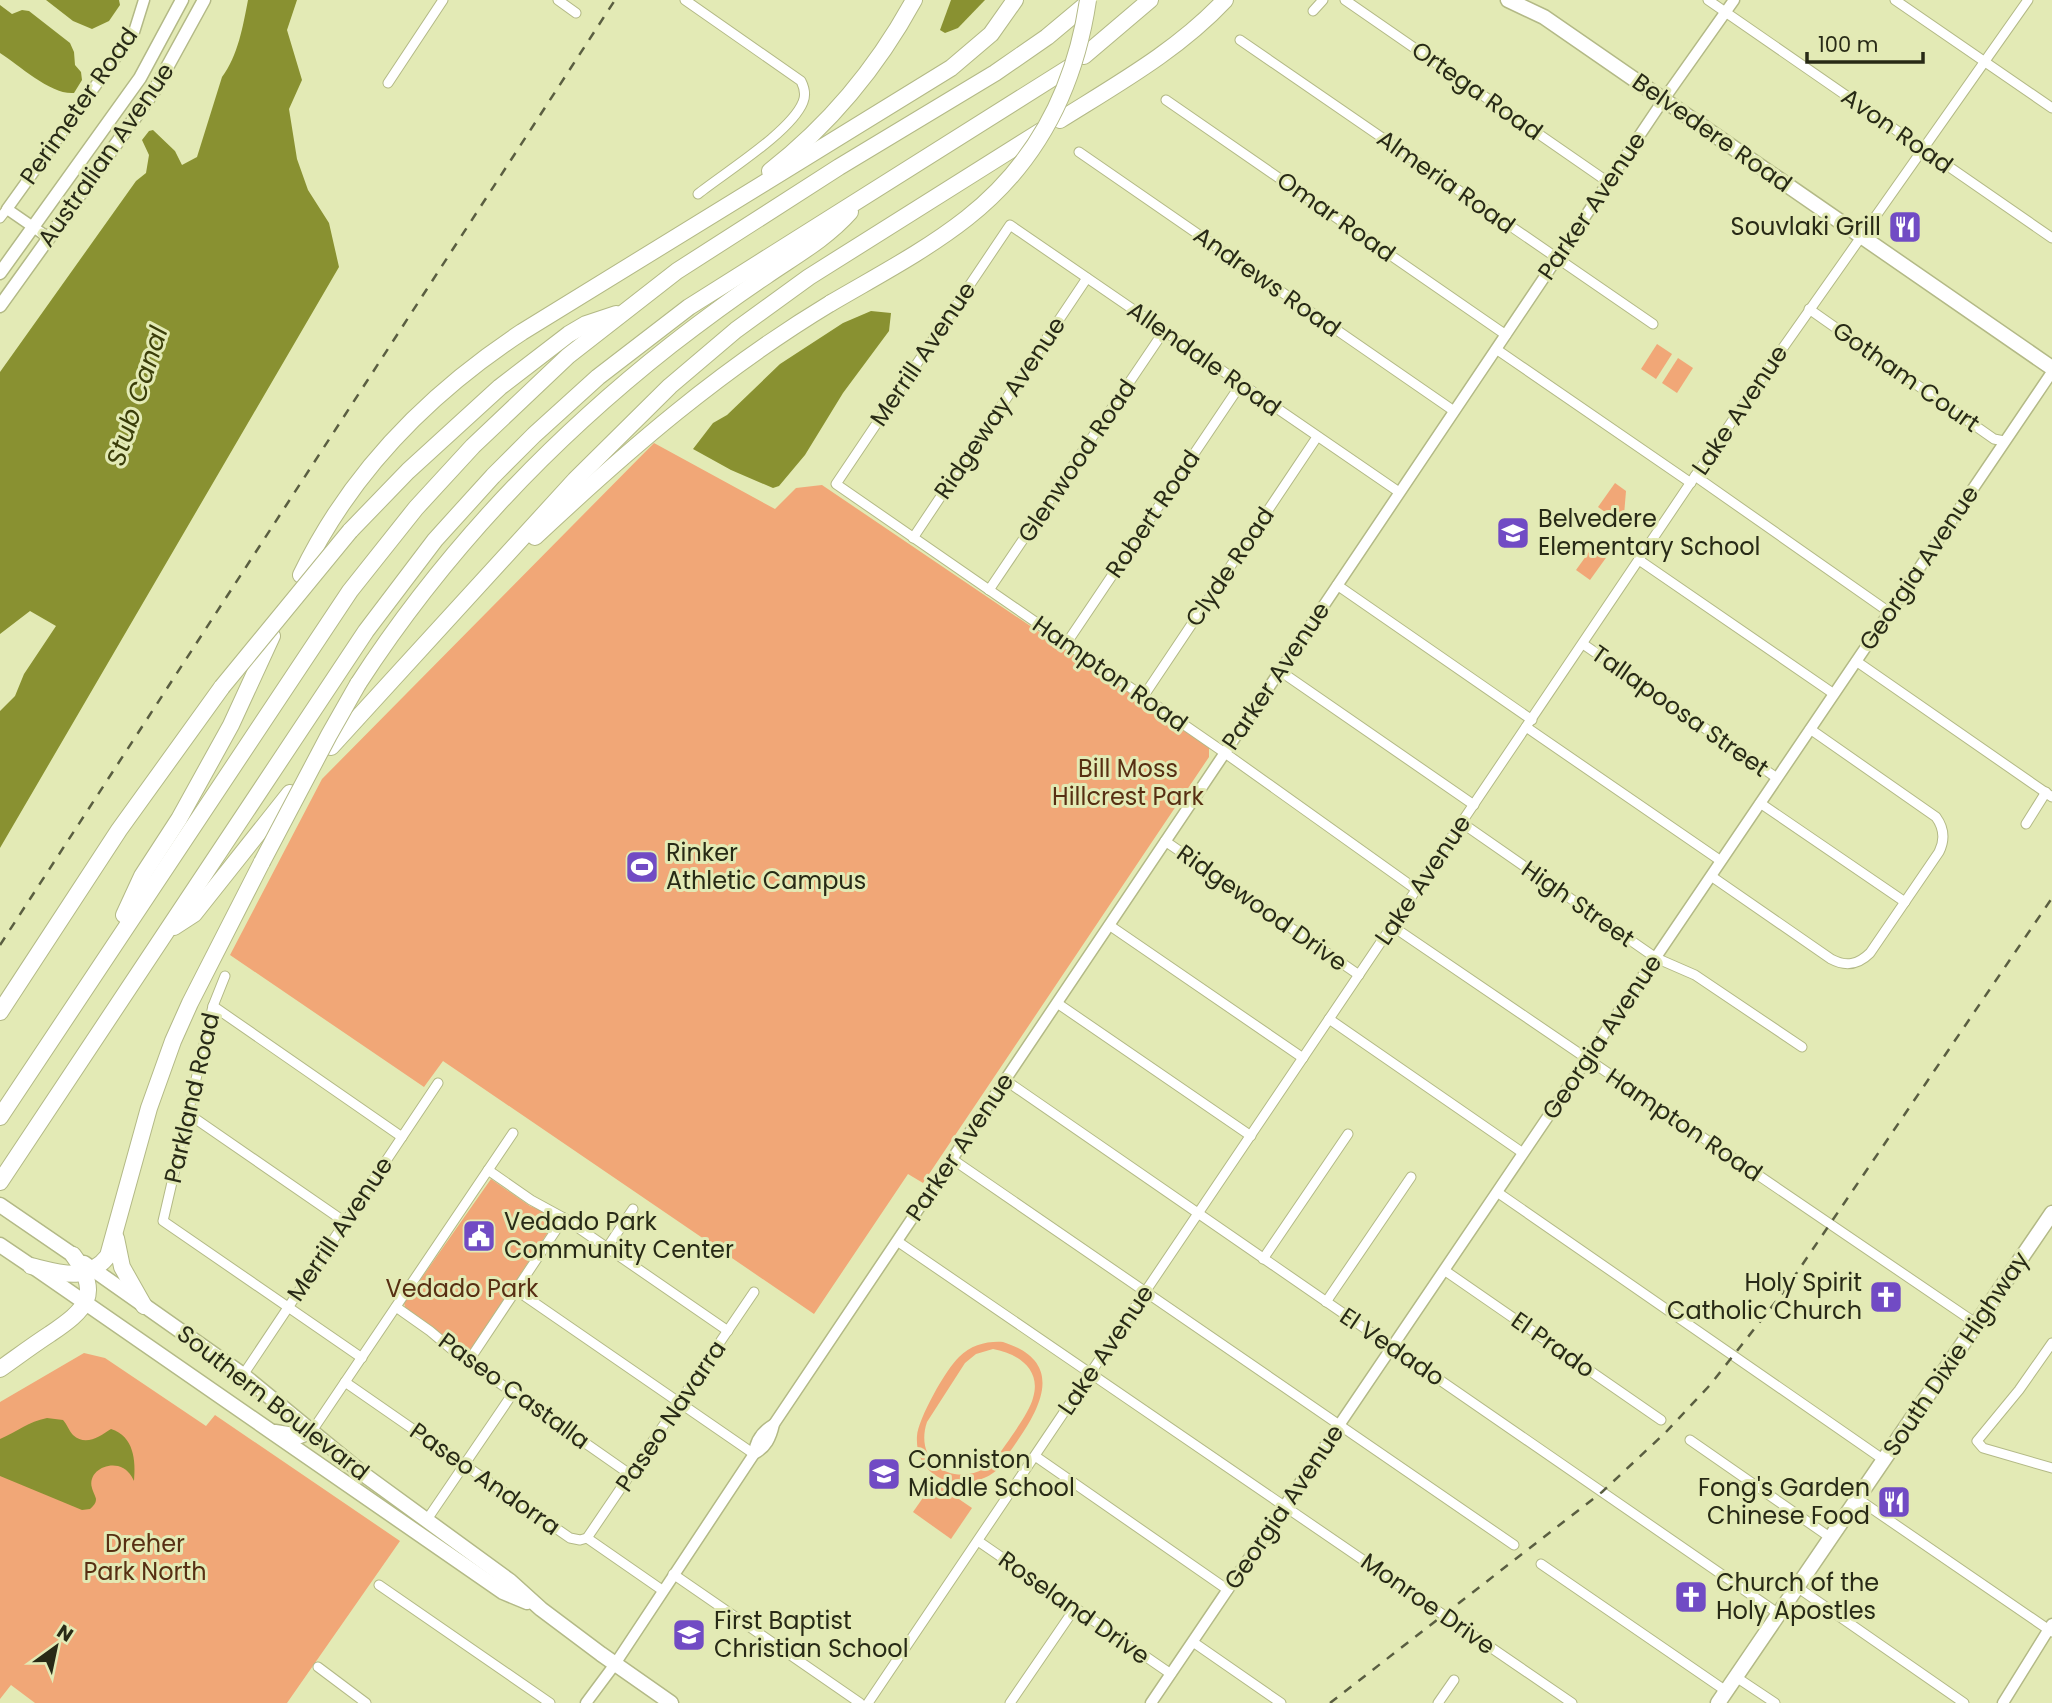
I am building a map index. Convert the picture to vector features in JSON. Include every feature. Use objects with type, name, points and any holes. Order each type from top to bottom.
[{"type":"highway","points":[[711,215],[775,167],[827,119],[877,58],[914,0]]},
{"type":"highway","points":[[1084,56],[1150,0]]},
{"type":"highway","points":[[1060,120],[1161,57],[1195,30],[1226,0]]},
{"type":"highway","points":[[301,575],[333,517],[395,436],[437,395],[476,363],[951,68],[992,34],[1014,2]]},
{"type":"highway","points":[[470,594],[506,565],[620,458],[678,409],[831,303],[964,220],[1015,173],[1044,133],[1059,102],[1078,52],[1086,3]]},
{"type":"highway","points":[[0,1117],[338,609],[402,524],[451,469],[568,356],[677,271],[839,167],[1004,68],[1086,3]]},
{"type":"highway","points":[[0,1182],[382,608],[441,533],[493,476],[576,396],[651,335],[738,274],[858,202],[1070,67]]},
{"type":"highway","points":[[331,747],[613,440],[670,386],[718,345],[839,256],[1041,131]]},
{"type":"highway","points":[[31,1266],[74,1275],[89,1272],[108,1256],[149,1108],[170,1048],[190,1003],[358,684],[433,578],[500,499],[603,401],[739,295],[835,229],[858,202]]},
{"type":"highway","points":[[0,1012],[119,830],[222,687],[350,531],[408,471],[500,387],[586,324],[628,310]]},
{"type":"highway","points":[[103,962],[142,876],[179,820],[226,734],[272,636]]},
{"type":"highway","points":[[166,932],[194,914],[290,793]]},
{"type":"highway","points":[[116,1233],[122,1267],[144,1306]]},
{"type":"highway","points":[[0,1369],[72,1319],[86,1303],[89,1272],[74,1255]]},
{"type":"main road","name":"Australian Avenue","points":[[0,273],[139,78],[182,0]]},
{"type":"main road","name":"Australian Avenue","points":[[0,306],[154,91],[204,0]]},
{"type":"main road","name":"Belvedere Road","points":[[1508,0],[1544,18],[1664,99],[2052,370]]},
{"type":"main road","name":"Belvedere Road","points":[[1526,0],[1544,18]]},
{"type":"main road","points":[[0,1205],[74,1255]]},
{"type":"main road","name":"South Dixie Highway","points":[[1722,1697],[2049,1223]]},
{"type":"main road","name":"Southern Boulevard","points":[[0,1245],[503,1592],[541,1609]]},
{"type":"main road","name":"Southern Boulevard","points":[[89,1272],[144,1306],[243,1375],[345,1459],[510,1581],[541,1609],[671,1703]]},
{"type":"main road","points":[[267,1430],[287,1436],[312,1432]]},
{"type":"main road","points":[[299,1450],[305,1443],[313,1443],[332,1457],[345,1459]]},
{"type":"main road","points":[[382,1508],[426,1521]]},
{"type":"street","name":"Perimeter Road","points":[[49,238],[33,227],[3,214],[134,32],[144,0]]},
{"type":"street","points":[[388,83],[443,0]]},
{"type":"street","points":[[558,0],[576,13]]},
{"type":"street","points":[[1313,11],[1322,0]]},
{"type":"street","name":"Ortega Road","points":[[1345,0],[1608,182]]},
{"type":"street","name":"Avon Road","points":[[1708,0],[2052,237]]},
{"type":"street","name":"Parker Avenue","points":[[586,1703],[615,1664],[754,1454],[762,1450],[772,1435],[774,1424],[1399,492],[1664,99],[1734,0]]},
{"type":"street","points":[[1895,0],[2052,108]]},
{"type":"street","name":"Lake Avenue","points":[[868,1703],[1809,309],[2028,0]]},
{"type":"street","points":[[689,1],[801,81],[804,89],[803,103],[784,128],[698,194]]},
{"type":"street","name":"Almeria Road","points":[[1240,40],[1653,324]]},
{"type":"street","name":"Omar Road","points":[[1166,100],[1506,335]]},
{"type":"street","name":"Andrews Road","points":[[1079,152],[1454,411]]},
{"type":"street","name":"Allendale Road","points":[[1010,225],[1399,492]]},
{"type":"street","name":"Merrill Avenue","points":[[836,484],[1010,225]]},
{"type":"street","name":"Ridgeway Avenue","points":[[913,538],[1087,278]]},
{"type":"street","name":"Gotham Court","points":[[1809,309],[1994,439],[2004,442]]},
{"type":"street","name":"Glenwood Road","points":[[989,590],[1164,331]]},
{"type":"street","points":[[1496,349],[1861,593],[1870,594],[1883,603],[1889,612]]},
{"type":"street","name":"Georgia Avenue","points":[[1151,1703],[2052,370]]},
{"type":"street","name":"Robert Road","points":[[1066,643],[1241,384]]},
{"type":"street","name":"Clyde Road","points":[[1143,697],[1317,438]]},
{"type":"street","name":"Hampton Road","points":[[836,484],[1225,753],[1417,890]]},
{"type":"street","points":[[1639,560],[1833,694]]},
{"type":"street","points":[[1337,585],[1721,861]]},
{"type":"street","name":"Tallapoosa Street","points":[[1583,644],[1777,778]]},
{"type":"street","points":[[1856,661],[2049,794],[2026,824]]},
{"type":"street","points":[[1280,670],[1474,805]]},
{"type":"street","points":[[1711,876],[1831,959],[1846,964],[1857,963],[1870,953],[1905,902],[1941,848],[1943,832],[1939,822],[1932,814],[1810,729]]},
{"type":"street","points":[[1760,803],[1905,902]]},
{"type":"street","name":"High Street","points":[[1462,823],[1656,958],[1695,975],[1802,1047]]},
{"type":"street","name":"Ridgewood Drive","points":[[1165,841],[1359,975]]},
{"type":"street","points":[[1109,925],[1303,1058]]},
{"type":"street","name":"Hampton Road","points":[[1392,926],[1977,1324]]},
{"type":"street","name":"Parkland Road","points":[[225,976],[213,1006],[163,1221],[288,1308]]},
{"type":"street","points":[[1057,1003],[1251,1136]]},
{"type":"street","points":[[213,1006],[402,1137]]},
{"type":"street","points":[[1329,1019],[1523,1153]]},
{"type":"street","name":"El Vedado","points":[[1005,1080],[1779,1614]]},
{"type":"street","name":"Merrill Avenue","points":[[243,1375],[438,1083]]},
{"type":"street","points":[[187,1113],[345,1222]]},
{"type":"street","points":[[312,1432],[513,1133]]},
{"type":"street","points":[[1263,1259],[1348,1134]]},
{"type":"street","points":[[952,1159],[1514,1545]]},
{"type":"street","points":[[488,1170],[531,1200],[564,1218],[727,1331]]},
{"type":"street","points":[[1326,1302],[1411,1177]]},
{"type":"street","points":[[1497,1192],[1884,1460]]},
{"type":"street","points":[[607,1248],[632,1209]]},
{"type":"street","points":[[468,1362],[564,1218]]},
{"type":"street","name":"Monroe Drive","points":[[897,1241],[1572,1703]]},
{"type":"street","name":"El Prado","points":[[1444,1270],[1661,1420]]},
{"type":"street","points":[[516,1290],[754,1454]]},
{"type":"street","name":"Paseo Navarra","points":[[587,1538],[754,1292]]},
{"type":"street","name":"Paseo Castalla","points":[[396,1307],[468,1362],[631,1475]]},
{"type":"street","points":[[288,1308],[362,1358]]},
{"type":"street","points":[[2052,1343],[2019,1390],[1977,1441],[1983,1448],[2052,1468]]},
{"type":"street","name":"Paseo Andorra","points":[[345,1382],[570,1538],[587,1538],[662,1590]]},
{"type":"street","points":[[426,1521],[513,1393]]},
{"type":"street","points":[[1690,1440],[1831,1538]]},
{"type":"street","points":[[1035,1456],[1228,1590]]},
{"type":"street","points":[[1858,1499],[2051,1628],[2003,1703]]},
{"type":"street","name":"Roseland Drive","points":[[978,1541],[1171,1674]]},
{"type":"street","points":[[1541,1564],[1722,1697]]},
{"type":"street","points":[[673,1574],[860,1703]]},
{"type":"street","points":[[380,1586],[550,1703]]},
{"type":"street","points":[[1797,1587],[1964,1703]]},
{"type":"street","points":[[1010,1703],[1074,1608]]},
{"type":"street","points":[[1193,1642],[1281,1703]]},
{"type":"street","points":[[318,1667],[366,1703]]},
{"type":"street","points":[[1736,1676],[1774,1703]]},
{"type":"street","points":[[1438,1703],[1454,1680]]},
{"type":"green space","points":[[1657,344],[1672,354],[1656,379],[1641,369]]},
{"type":"green space","points":[[1678,358],[1693,368],[1677,393],[1662,383]]},
{"type":"green space","name":"Rinker Athletic Campus","points":[[654,443],[775,509],[796,488],[822,485],[1209,747],[1209,757],[923,1183],[908,1174],[814,1314],[443,1061],[424,1087],[230,955],[322,779]]},
{"type":"green space","points":[[1615,483],[1626,491],[1624,515],[1619,522],[1598,507]]},
{"type":"green space","points":[[1594,545],[1608,555],[1590,580],[1576,570]]},
{"type":"green space","name":"Vedado Park","points":[[491,1179],[530,1206],[553,1215],[556,1220],[469,1352],[464,1353],[405,1307],[404,1303]]},
{"type":"green space","points":[[1003,1342],[1026,1353],[1039,1367],[1042,1383],[1031,1419],[997,1470],[985,1478],[971,1482],[944,1480],[924,1464],[918,1451],[917,1436],[922,1418],[940,1383],[959,1357],[985,1343]],"holes":[[[993,1349],[1019,1359],[1031,1371],[1035,1388],[1031,1405],[995,1460],[982,1470],[968,1474],[943,1470],[933,1462],[927,1451],[924,1438],[927,1422],[965,1363],[976,1354]]]},
{"type":"green space","name":"Dreher Park North","points":[[84,1353],[105,1358],[206,1426],[215,1415],[400,1541],[287,1703],[35,1703],[11,1685],[0,1699],[0,1402]]},
{"type":"green space","points":[[934,1482],[972,1508],[951,1539],[913,1512]]},
{"type":"water","points":[[46,0],[119,0],[120,5],[109,21],[92,29],[73,21]]},
{"type":"water","name":"Stub Canal","points":[[248,0],[297,0],[287,30],[302,80],[289,109],[297,159],[308,190],[329,223],[339,267],[0,848],[0,711],[15,696],[24,674],[56,626],[30,611],[0,634],[0,372],[136,181],[146,173],[149,155],[142,140],[149,131],[153,130],[175,151],[182,165],[197,157],[222,77],[236,50]]},
{"type":"water","points":[[951,0],[985,0],[958,28],[945,33],[940,30]]},
{"type":"water","points":[[0,5],[12,14],[22,10],[29,11],[70,43],[82,80],[74,93],[46,85],[0,53]]},
{"type":"water","points":[[871,311],[891,313],[889,331],[843,393],[805,455],[779,486],[773,488],[731,470],[693,449],[713,423],[727,415],[780,364],[843,323]]},
{"type":"water","points":[[47,1418],[63,1420],[73,1435],[83,1440],[93,1439],[111,1429],[119,1432],[132,1450],[134,1481],[121,1467],[113,1465],[98,1470],[91,1483],[95,1504],[90,1509],[82,1510],[0,1476],[0,1439]]},
{"type":"railway","points":[[0,945],[615,0]]},
{"type":"railway","points":[[1330,1703],[1602,1492],[1666,1432],[1710,1385],[1785,1290],[2052,898]]},
{"type":"place","name":"Souvlaki Grill","points":[[1905,227]]},
{"type":"place","name":"Belvedere Elementary School","points":[[1513,533]]},
{"type":"place","name":"Rinker Athletic Campus","points":[[642,867]]},
{"type":"place","name":"Vedado Park Community Center","points":[[479,1236]]},
{"type":"place","name":"Holy Spirit Catholic Church","points":[[1886,1297]]},
{"type":"place","name":"Conniston Middle School","points":[[884,1474]]},
{"type":"place","name":"Fong's Garden Chinese Food","points":[[1894,1502]]},
{"type":"place","name":"Church of the Holy Apostles","points":[[1691,1597]]},
{"type":"place","name":"First Baptist Christian School","points":[[689,1635]]},
{"type":"park label","name":"Bill Moss Hillcrest Park","points":[[1128,783]]}]
